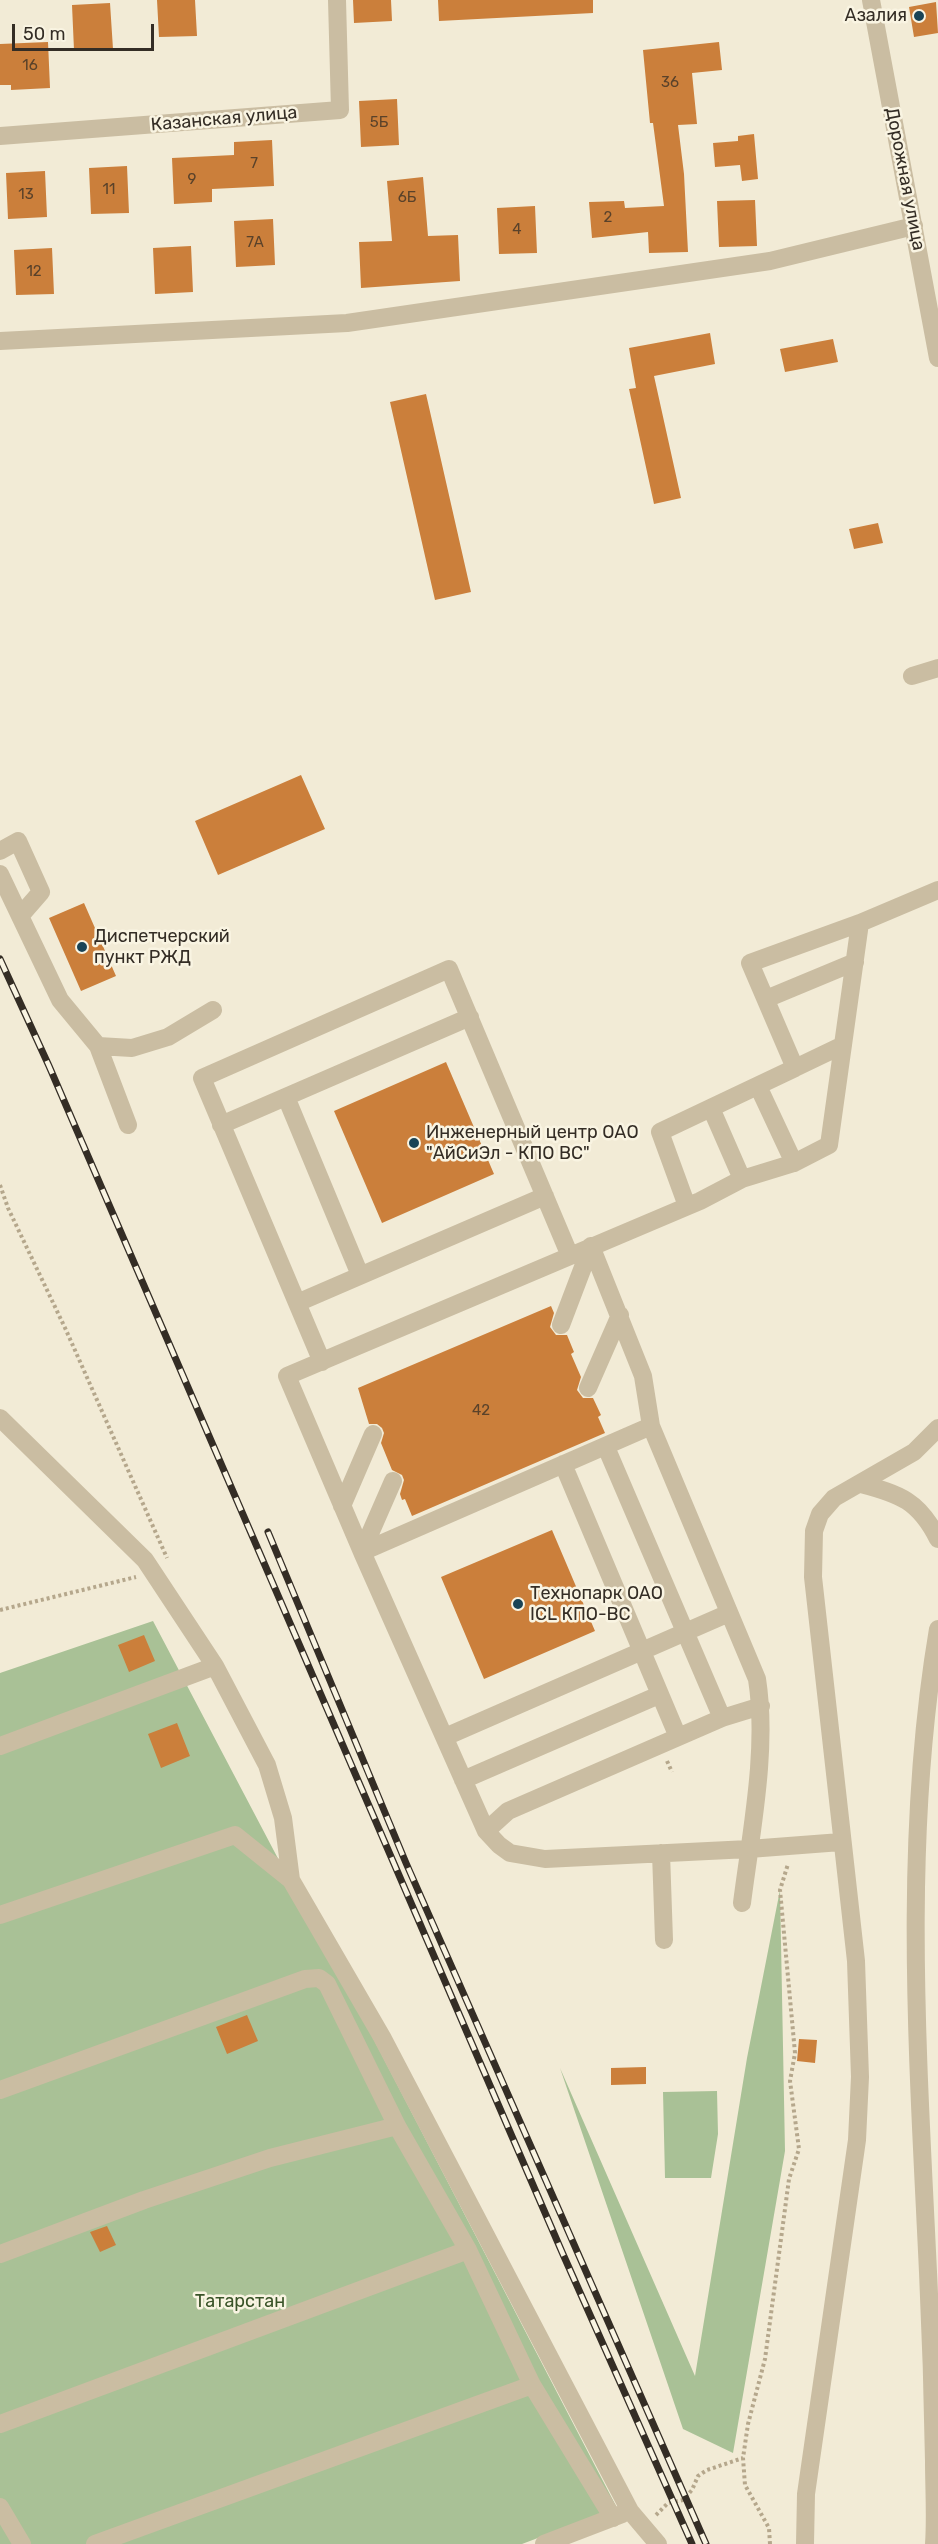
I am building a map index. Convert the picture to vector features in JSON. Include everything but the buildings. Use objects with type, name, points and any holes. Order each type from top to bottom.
[{"type":"street","name":"Казанская улица","points":[[0,136],[339,110],[337,0]]},
{"type":"street","name":"Дорожная улица","points":[[872,0],[938,358]]},
{"type":"street","points":[[0,340],[347,323],[770,261],[914,226]]},
{"type":"street","points":[[912,676],[938,668]]},
{"type":"street","points":[[0,851],[18,841],[41,891],[21,915]]},
{"type":"street","points":[[0,874],[60,1000],[98,1046],[128,1125]]},
{"type":"street","points":[[795,1068],[750,963],[861,923],[938,890]]},
{"type":"street","points":[[841,1842],[545,1859],[510,1853],[499,1845],[486,1831],[362,1552],[287,1376],[687,1206],[742,1179],[794,1162],[829,1145],[861,923]]},
{"type":"street","points":[[766,999],[855,962]]},
{"type":"street","points":[[322,1362],[201,1078],[438,973],[449,969],[570,1256]]},
{"type":"street","points":[[98,1046],[132,1048],[168,1037],[213,1010]]},
{"type":"street","points":[[221,1125],[470,1017]]},
{"type":"street","points":[[687,1206],[660,1132],[843,1045]]},
{"type":"street","points":[[758,1086],[794,1162]]},
{"type":"street","points":[[286,1097],[360,1275]]},
{"type":"street","points":[[711,1108],[742,1179]]},
{"type":"street","points":[[297,1303],[544,1196]]},
{"type":"street","points":[[591,1246],[643,1376],[651,1426],[757,1679],[762,1734],[742,1903]]},
{"type":"street","points":[[561,1325],[591,1246]]},
{"type":"street","points":[[588,1388],[620,1315]]},
{"type":"street","points":[[0,1418],[144,1560],[215,1666],[267,1766],[283,1818],[291,1880]]},
{"type":"street","points":[[362,1552],[651,1426]]},
{"type":"street","points":[[805,2544],[807,2482],[857,2140],[860,2033],[856,1961],[813,1577],[814,1531],[820,1514],[834,1498],[914,1452],[938,1428]]},
{"type":"street","points":[[342,1506],[373,1434]]},
{"type":"street","points":[[606,1447],[722,1718]]},
{"type":"street","points":[[563,1464],[678,1737]]},
{"type":"street","points":[[362,1552],[393,1481]]},
{"type":"street","points":[[861,1484],[895,1492],[913,1504],[938,1539]]},
{"type":"street","points":[[445,1737],[729,1613]]},
{"type":"street","points":[[934,2544],[933,2377],[919,2083],[915,1941],[917,1848],[925,1739],[938,1629]]},
{"type":"street","points":[[0,1746],[215,1666]]},
{"type":"street","points":[[463,1780],[659,1695]]},
{"type":"street","points":[[486,1831],[508,1811],[722,1718],[761,1706]]},
{"type":"street","points":[[0,1915],[235,1835],[291,1880],[382,2037],[621,2514]]},
{"type":"street","points":[[661,1853],[664,1940]]},
{"type":"street","points":[[0,2090],[305,1979],[318,1978],[327,1984],[398,2126],[468,2250],[532,2385],[621,2514],[644,2528],[658,2544]]},
{"type":"street","points":[[0,2254],[144,2200],[270,2158],[398,2126]]},
{"type":"street","points":[[0,2424],[468,2250]]},
{"type":"street","points":[[95,2544],[532,2385]]},
{"type":"street","points":[[0,2507],[21,2544]]},
{"type":"street","points":[[544,2544],[621,2514]]},
{"type":"path","points":[[0,1185],[8,1208],[66,1330],[172,1568]]},
{"type":"path","points":[[0,1610],[153,1573]]},
{"type":"path","points":[[770,2544],[769,2528],[745,2485],[743,2458],[748,2424],[765,2359],[789,2179],[799,2149],[790,2081],[795,2053],[780,1890],[794,1846]]},
{"type":"path","points":[[644,2528],[668,2503],[683,2499],[692,2490],[698,2476],[707,2469],[743,2458]]},
{"type":"green space","name":"Татарстан","points":[[153,1621],[291,1880],[617,2508],[522,2544],[0,2544],[0,1673]]},
{"type":"green space","points":[[780,1890],[785,2151],[733,2453],[683,2429],[560,2068],[695,2376],[747,2058]]},
{"type":"green space","points":[[717,2091],[718,2134],[711,2178],[665,2178],[663,2092]]},
{"type":"railway","points":[[0,959],[49,1066],[562,2252],[692,2544]]},
{"type":"railway","points":[[268,1532],[406,1863],[706,2544]]},
{"type":"place","name":"Азалия","points":[[919,16]]},
{"type":"place","name":"Диспетчерский пункт РЖД","points":[[82,947]]},
{"type":"place","name":"Инженерный центр ОАО \"АйСиЭл - КПО ВС\"","points":[[414,1143]]},
{"type":"place","name":"Технопарк OAO ICL КПО-ВС","points":[[518,1604]]}]
